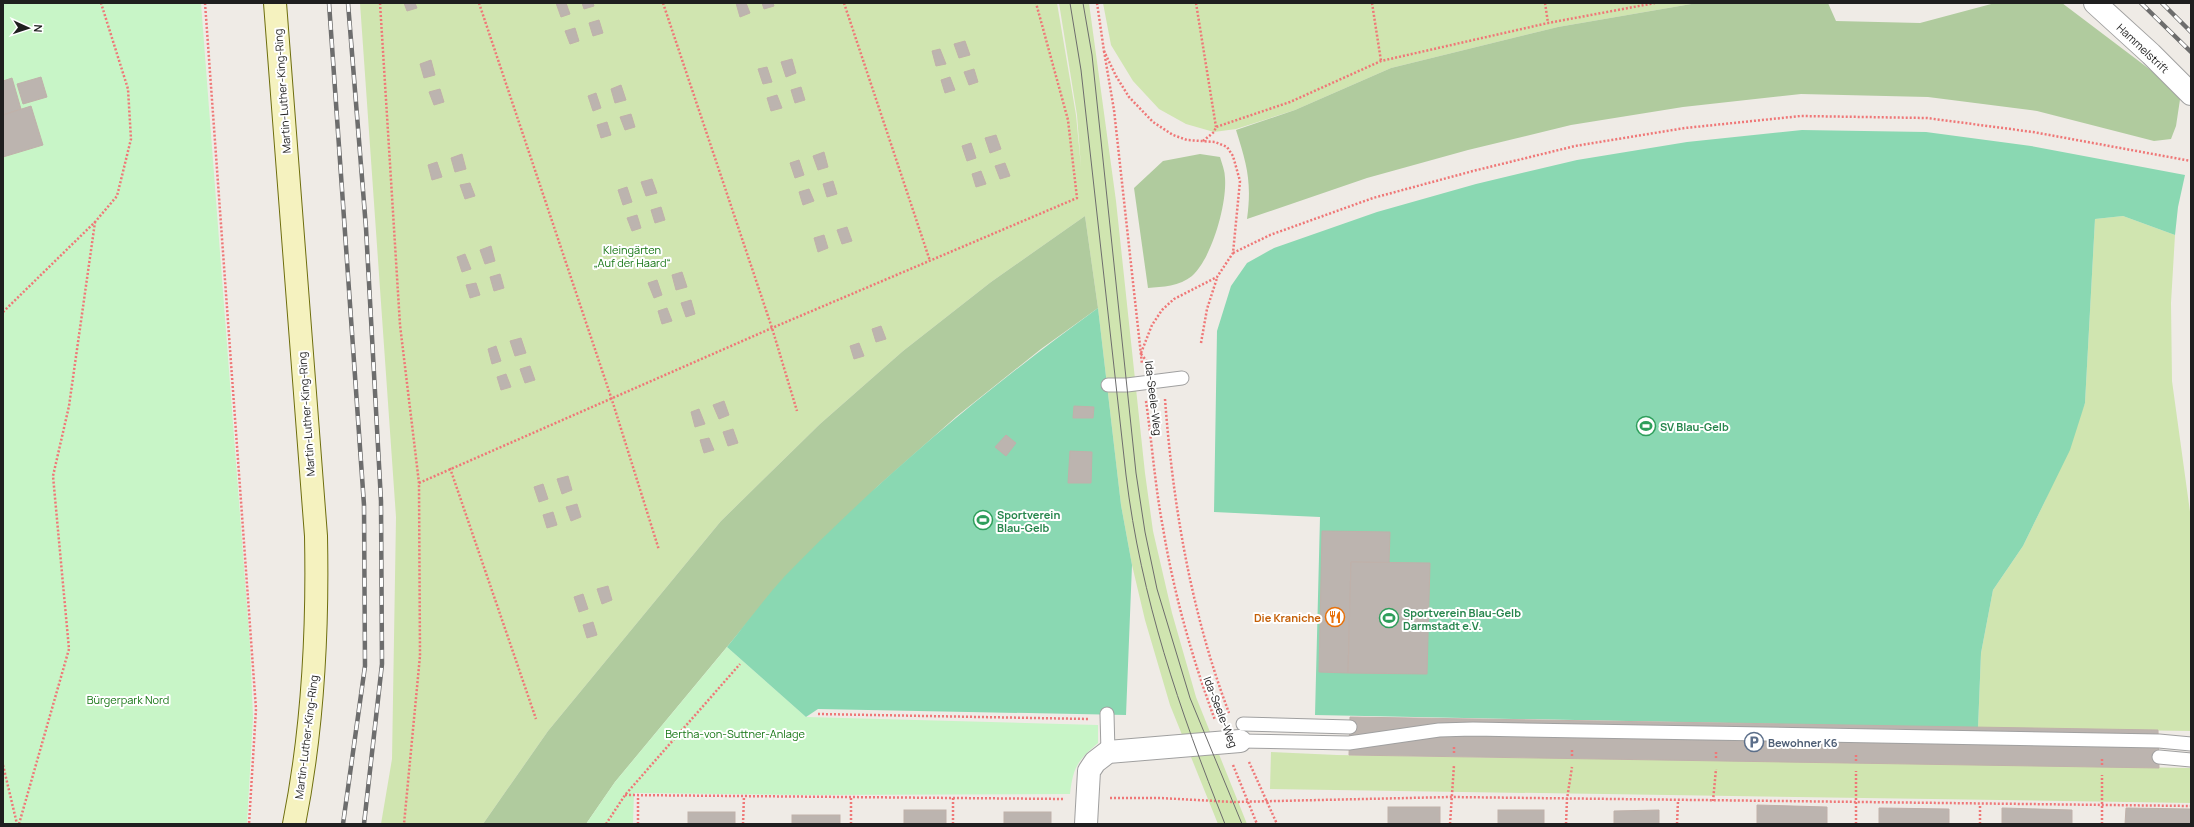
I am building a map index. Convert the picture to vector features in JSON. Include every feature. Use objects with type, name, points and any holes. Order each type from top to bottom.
[{"type":"main road","name":"Martin-Luther-King-Ring","points":[[275,3],[316,536],[317,602],[314,668],[307,737],[294,824]]},
{"type":"street","name":"Hammelstrift","points":[[2094,3],[2151,54],[2191,94]]},
{"type":"street","points":[[1086,824],[1086,799],[1089,771],[1095,762],[1108,752],[1236,736]]},
{"type":"lane","points":[[1108,385],[1127,385],[1182,378]]},
{"type":"lane","points":[[1107,717],[1108,752]]},
{"type":"lane","points":[[1236,736],[1350,727]]},
{"type":"lane","points":[[1236,736],[1349,743],[1439,730],[1473,728],[2152,741],[2191,744]]},
{"type":"lane","points":[[2159,757],[2191,760]]},
{"type":"path","points":[[3,312],[95,222],[117,196],[131,138],[128,89],[101,3]]},
{"type":"path","points":[[205,3],[256,702],[249,824]]},
{"type":"path","points":[[380,3],[400,326],[419,483],[420,656],[404,824]]},
{"type":"path","points":[[479,3],[612,400],[659,550]]},
{"type":"path","points":[[663,3],[772,328],[797,411]]},
{"type":"path","points":[[844,3],[930,261]]},
{"type":"path","points":[[419,483],[450,468],[612,400],[772,328],[1077,198],[1068,120],[1036,3]]},
{"type":"path","name":"Ida-Seele-Weg","points":[[1097,3],[1104,51],[1116,76],[1129,97],[1153,122],[1173,135],[1187,140],[1203,141],[1227,146],[1233,156],[1240,181],[1233,253],[1217,277],[1174,299],[1162,310],[1152,325],[1140,353],[1162,527],[1174,585],[1200,682],[1236,736],[1247,801],[1257,824]]},
{"type":"path","points":[[1196,3],[1216,127],[1214,132],[1203,141]]},
{"type":"path","points":[[1372,3],[1381,60]]},
{"type":"path","points":[[1545,3],[1548,23]]},
{"type":"path","points":[[1216,127],[1290,102],[1381,60],[1548,23],[1655,3]]},
{"type":"path","points":[[1104,51],[1114,110],[1140,353],[1163,380],[1174,494],[1190,583],[1236,736],[1268,800],[1277,824]]},
{"type":"path","points":[[1233,253],[1270,235],[1373,198],[1480,169],[1575,146],[1685,128],[1801,116],[1927,118],[2033,132],[2191,161]]},
{"type":"path","points":[[18,824],[69,649],[53,476],[70,406],[95,222]]},
{"type":"path","points":[[1201,343],[1207,309],[1217,277]]},
{"type":"path","points":[[450,468],[536,719]]},
{"type":"path","points":[[606,824],[626,795],[740,664]]},
{"type":"path","points":[[818,714],[1107,717]]},
{"type":"path","points":[[3,765],[18,824]]},
{"type":"path","points":[[1450,824],[1454,765]]},
{"type":"path","points":[[1566,824],[1567,799],[1572,767]]},
{"type":"path","points":[[1713,801],[1716,769]]},
{"type":"path","points":[[1856,771],[1856,824]]},
{"type":"path","points":[[2102,775],[2102,824]]},
{"type":"path","points":[[626,795],[1086,799],[1160,798],[1247,801],[1451,797],[1980,805],[2191,806]]},
{"type":"path","points":[[638,796],[638,824]]},
{"type":"path","points":[[743,824],[744,796]]},
{"type":"path","points":[[851,797],[851,824]]},
{"type":"path","points":[[953,798],[953,824]]},
{"type":"path","points":[[1678,801],[1678,824]]},
{"type":"path","points":[[1980,805],[1980,824]]},
{"type":"green space","name":"Bürgerpark Nord","points":[[3,3],[201,3],[250,646],[253,717],[247,824],[3,824]]},
{"type":"green space","name":"Kleingärten „Auf der Haard“","points":[[360,3],[1057,3],[1076,115],[1081,167],[1077,115],[1059,3],[1089,3],[1116,201],[1145,473],[1153,531],[1172,613],[1196,697],[1247,824],[1218,824],[1170,705],[1145,620],[1132,565],[1121,505],[1098,308],[1085,216],[991,282],[903,351],[820,424],[721,521],[548,731],[483,824],[381,824],[392,759],[396,517]]},
{"type":"green space","points":[[1103,3],[1697,3],[1558,27],[1391,68],[1295,110],[1236,129],[1214,132],[1186,124],[1159,109],[1133,81],[1111,45]]},
{"type":"green space","points":[[1697,3],[1828,3],[1836,21],[1920,23],[1995,3],[2062,3],[2181,93],[2176,126],[2171,139],[2154,141],[2037,111],[1928,97],[1801,94],[1683,107],[1571,125],[1468,150],[1367,178],[1247,219],[1249,194],[1248,174],[1236,130],[1295,110],[1391,68],[1558,27]]},
{"type":"green space","name":"SV Blau-Gelb","points":[[1802,130],[1926,132],[2031,146],[2185,175],[2178,207],[2175,235],[2123,216],[2095,219],[2085,403],[2070,450],[2023,546],[1993,590],[1981,653],[1978,728],[1315,715],[1320,517],[1214,512],[1217,331],[1231,286],[1247,263],[1274,248],[1377,212],[1476,184],[1577,160],[1687,142]]},
{"type":"green space","points":[[1200,154],[1220,157],[1225,175],[1224,202],[1212,244],[1206,257],[1192,276],[1182,282],[1171,285],[1148,288],[1134,188],[1163,161]]},
{"type":"green space","points":[[1085,216],[1098,308],[1041,349],[957,416],[878,486],[784,578],[615,782],[586,824],[483,824],[548,731],[721,521],[820,424],[903,351],[991,282]]},
{"type":"green space","points":[[2123,216],[2175,235],[2171,303],[2172,381],[2191,519],[2191,731],[1978,728],[1981,653],[1993,590],[2023,546],[2045,501],[2085,403],[2095,219]]},
{"type":"green space","name":"Sportverein Blau-Gelb","points":[[1098,308],[1121,505],[1132,565],[1126,715],[818,709],[806,717],[727,647],[784,577],[820,540],[896,470],[1015,370]]},
{"type":"green space","name":"Bertha-von-Suttner-Anlage","points":[[727,647],[806,717],[1098,725],[1098,743],[1081,759],[1075,770],[1070,794],[808,795],[634,793],[633,824],[586,824],[615,782]]},
{"type":"green space","points":[[1271,752],[1337,755],[2191,768],[2191,803],[1270,789]]},
{"type":"building","points":[[404,3],[415,3],[417,8],[407,11]]},
{"type":"building","points":[[556,3],[566,3],[570,14],[561,17]]},
{"type":"building","points":[[582,3],[593,3],[594,6],[584,9]]},
{"type":"building","points":[[736,3],[746,3],[750,13],[740,17]]},
{"type":"building","points":[[762,3],[773,3],[774,6],[764,9]]},
{"type":"building","points":[[599,20],[603,33],[593,36],[589,23]]},
{"type":"building","points":[[575,28],[579,41],[570,44],[565,31]]},
{"type":"building","points":[[965,41],[970,55],[959,58],[954,44]]},
{"type":"building","points":[[940,49],[946,64],[936,66],[932,51]]},
{"type":"building","points":[[792,59],[796,73],[786,77],[781,62]]},
{"type":"building","points":[[431,60],[435,75],[424,78],[420,64]]},
{"type":"building","points":[[767,67],[772,82],[763,84],[758,69]]},
{"type":"building","points":[[974,69],[978,82],[969,85],[964,72]]},
{"type":"building","points":[[41,77],[47,97],[23,104],[17,84]]},
{"type":"building","points":[[950,77],[955,90],[945,93],[941,80]]},
{"type":"building","points":[[12,78],[21,109],[3,115],[3,81]]},
{"type":"building","points":[[621,85],[626,100],[615,103],[611,89]]},
{"type":"building","points":[[801,87],[805,100],[795,103],[791,90]]},
{"type":"building","points":[[440,89],[444,102],[434,105],[429,92]]},
{"type":"building","points":[[596,93],[601,108],[593,111],[588,96]]},
{"type":"building","points":[[777,95],[782,108],[771,111],[767,98]]},
{"type":"building","points":[[31,106],[43,145],[3,157],[3,115]]},
{"type":"building","points":[[631,114],[635,127],[625,130],[620,117]]},
{"type":"building","points":[[607,122],[611,135],[601,138],[597,125]]},
{"type":"building","points":[[996,135],[1001,149],[990,153],[985,138]]},
{"type":"building","points":[[971,143],[976,158],[967,161],[962,146]]},
{"type":"building","points":[[824,152],[828,167],[818,170],[813,156]]},
{"type":"building","points":[[462,154],[466,169],[455,172],[451,158]]},
{"type":"building","points":[[799,160],[804,175],[795,178],[790,163]]},
{"type":"building","points":[[437,162],[442,177],[432,180],[428,165]]},
{"type":"building","points":[[1005,163],[1010,176],[1000,179],[995,166]]},
{"type":"building","points":[[981,171],[986,184],[976,187],[972,174]]},
{"type":"building","points":[[652,179],[657,193],[646,196],[641,182]]},
{"type":"building","points":[[833,181],[837,194],[827,197],[823,184]]},
{"type":"building","points":[[470,183],[475,196],[465,199],[460,185]]},
{"type":"building","points":[[627,187],[632,202],[623,205],[618,190]]},
{"type":"building","points":[[809,189],[814,201],[803,205],[799,192]]},
{"type":"building","points":[[661,207],[665,220],[655,223],[651,210]]},
{"type":"building","points":[[637,215],[641,228],[632,231],[627,218]]},
{"type":"building","points":[[847,227],[852,241],[842,244],[837,230]]},
{"type":"building","points":[[824,235],[828,248],[818,252],[814,238]]},
{"type":"building","points":[[491,246],[495,261],[485,264],[480,250]]},
{"type":"building","points":[[465,254],[471,269],[462,272],[457,257]]},
{"type":"building","points":[[682,272],[687,287],[676,290],[672,275]]},
{"type":"building","points":[[500,274],[504,288],[494,291],[490,277]]},
{"type":"building","points":[[657,280],[662,295],[654,298],[648,283]]},
{"type":"building","points":[[476,283],[480,295],[470,298],[466,285]]},
{"type":"building","points":[[691,300],[695,314],[686,317],[681,303]]},
{"type":"building","points":[[667,308],[672,321],[662,324],[658,311]]},
{"type":"building","points":[[881,326],[886,339],[876,342],[872,329]]},
{"type":"building","points":[[521,338],[526,353],[515,356],[510,341]]},
{"type":"building","points":[[859,343],[864,356],[854,359],[850,346]]},
{"type":"building","points":[[496,346],[501,361],[492,364],[488,349]]},
{"type":"building","points":[[530,366],[535,380],[525,383],[520,369]]},
{"type":"building","points":[[506,374],[511,387],[501,390],[497,377]]},
{"type":"building","points":[[724,401],[729,415],[719,419],[713,405]]},
{"type":"building","points":[[1074,406],[1094,407],[1093,418],[1073,418]]},
{"type":"building","points":[[699,409],[705,424],[695,427],[691,412]]},
{"type":"building","points":[[733,429],[738,443],[728,446],[723,432]]},
{"type":"building","points":[[1006,435],[1016,443],[1006,456],[995,447]]},
{"type":"building","points":[[709,438],[714,450],[704,453],[700,440]]},
{"type":"building","points":[[1070,451],[1092,452],[1091,483],[1068,483]]},
{"type":"building","points":[[568,476],[572,490],[562,494],[557,479]]},
{"type":"building","points":[[543,484],[548,499],[539,502],[534,487]]},
{"type":"building","points":[[577,504],[581,517],[571,521],[566,507]]},
{"type":"building","points":[[553,512],[557,525],[547,528],[543,515]]},
{"type":"building","name":"Die Kraniche","points":[[1322,531],[1390,532],[1389,563],[1351,562],[1348,673],[1319,672]]},
{"type":"building","name":"Sportverein Blau-Gelb Darmstadt e.V.","points":[[1351,562],[1430,563],[1427,674],[1348,673]]},
{"type":"building","points":[[608,586],[612,600],[602,604],[597,589]]},
{"type":"building","points":[[583,594],[588,609],[579,612],[574,597]]},
{"type":"building","points":[[593,622],[597,635],[587,638],[583,625]]},
{"type":"building","name":"Bewohner K6","points":[[1350,717],[2158,730],[2159,768],[1349,755]]},
{"type":"building","points":[[1757,805],[1827,807],[1827,824],[1757,824]]},
{"type":"building","points":[[1388,807],[1440,807],[1440,824],[1388,824]]},
{"type":"building","points":[[1879,808],[1949,809],[1949,824],[1879,824]]},
{"type":"building","points":[[2002,808],[2072,810],[2072,824],[2002,824]]},
{"type":"building","points":[[2126,808],[2191,809],[2191,824],[2125,824]]},
{"type":"building","points":[[904,810],[946,810],[946,824],[904,824]]},
{"type":"building","points":[[1498,810],[1544,810],[1544,824],[1498,824]]},
{"type":"building","points":[[1659,810],[1659,824],[1614,824],[1614,811]]},
{"type":"building","points":[[688,812],[735,812],[735,824],[688,824]]},
{"type":"building","points":[[1004,812],[1051,812],[1051,824],[1004,824]]},
{"type":"building","points":[[792,815],[840,815],[840,824],[792,824]]},
{"type":"tram line","points":[[1070,3],[1081,70],[1126,475],[1141,565],[1177,695],[1225,824]]},
{"type":"tram line","points":[[1083,3],[1092,55],[1136,473],[1145,532],[1157,589],[1190,698],[1242,824]]},
{"type":"railway","points":[[329,3],[364,505],[365,666],[343,824]]},
{"type":"railway","points":[[348,3],[366,228],[381,501],[382,664],[364,824]]},
{"type":"railway","points":[[2141,3],[2191,52]]},
{"type":"railway","points":[[2162,3],[2191,32]]},
{"type":"place","name":"SV Blau-Gelb","points":[[1646,426]]},
{"type":"place","name":"Sportverein Blau-Gelb","points":[[983,520]]},
{"type":"place","name":"Die Kraniche","points":[[1335,617]]},
{"type":"place","name":"Sportverein Blau-Gelb Darmstadt e.V.","points":[[1389,618]]},
{"type":"place","name":"Bewohner K6","points":[[1754,742]]}]
